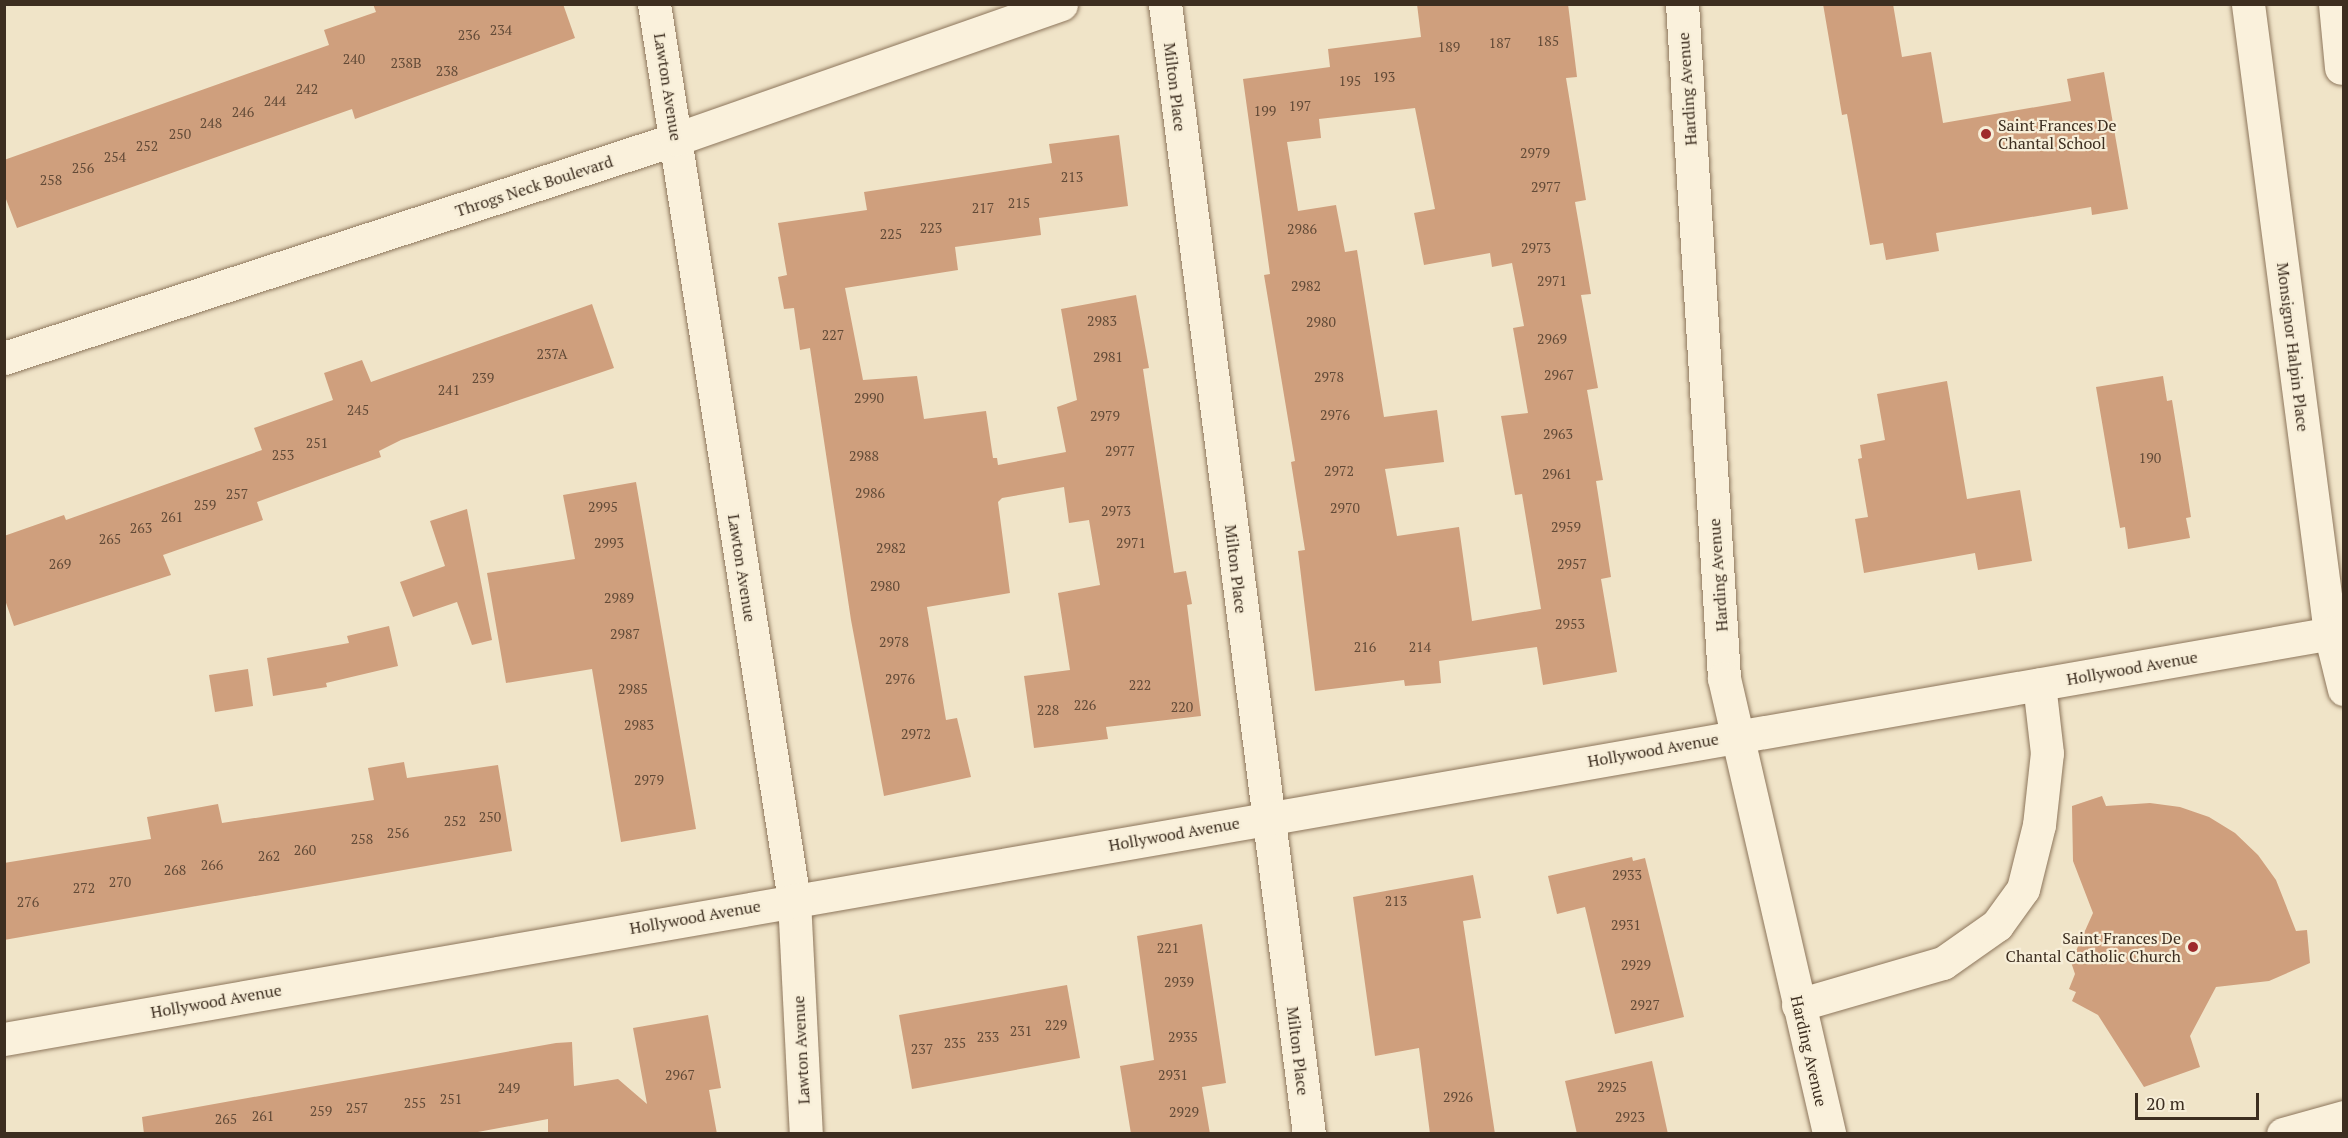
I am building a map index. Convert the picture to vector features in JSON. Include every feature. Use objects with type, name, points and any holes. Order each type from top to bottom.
[{"type":"street","name":"Lawton Avenue","points":[[654,4],[794,900],[806,1134]]},
{"type":"street","name":"Throgs Neck Boulevard","points":[[4,358],[676,139],[1061,4]]},
{"type":"street","name":"Milton Place","points":[[1165,4],[1309,1134]]},
{"type":"street","name":"Harding Avenue","points":[[1682,4],[1723,656],[1735,736],[1829,1134]]},
{"type":"street","name":"Monsignor Halpin Place","points":[[2248,4],[2343,688]]},
{"type":"street","points":[[2336,4],[2341,68]]},
{"type":"street","name":"Hollywood Avenue","points":[[4,1038],[2337,632]]},
{"type":"street","points":[[1798,1005],[1943,963],[1997,926],[2023,889],[2039,825],[2047,753],[2039,684]]},
{"type":"street","points":[[2283,1134],[2343,1117]]},
{"type":"building","points":[[373,4],[563,4],[575,38],[355,119],[352,109],[17,228],[4,194],[4,160],[329,45],[324,30],[376,12]]},
{"type":"building","points":[[1417,4],[1568,4],[1577,77],[1566,78],[1586,200],[1575,202],[1591,294],[1581,295],[1598,388],[1587,390],[1603,480],[1596,481],[1611,577],[1601,579],[1617,672],[1543,685],[1537,647],[1439,661],[1441,683],[1405,686],[1404,680],[1315,691],[1298,551],[1305,550],[1291,462],[1295,461],[1264,275],[1270,274],[1243,79],[1330,67],[1328,49],[1421,37]],"holes":[[[1415,108],[1435,209],[1414,213],[1424,265],[1490,253],[1492,267],[1512,263],[1524,326],[1513,328],[1528,413],[1501,416],[1515,495],[1522,494],[1541,609],[1472,621],[1459,527],[1397,536],[1385,469],[1444,462],[1437,410],[1384,417],[1357,250],[1345,252],[1336,205],[1298,211],[1287,142],[1321,138],[1319,119]]]},
{"type":"building","name":"Saint Frances De Chantal School","points":[[1823,4],[1893,4],[1902,57],[1931,52],[1943,123],[2071,101],[2067,79],[2104,72],[2128,209],[2092,215],[2091,207],[1936,233],[1939,251],[1886,260],[1883,243],[1870,245],[1847,114],[1842,115]]},
{"type":"building","points":[[1119,135],[1128,206],[1039,218],[1041,235],[955,247],[958,270],[845,288],[863,380],[917,376],[924,419],[986,411],[993,458],[997,458],[998,465],[1066,452],[1057,407],[1077,400],[1061,309],[1136,295],[1149,368],[1143,369],[1174,573],[1186,571],[1192,604],[1187,605],[1201,716],[1106,727],[1108,739],[1034,748],[1024,676],[1070,670],[1058,593],[1100,585],[1089,520],[1069,523],[1064,487],[1002,498],[998,502],[1010,593],[927,607],[946,720],[957,718],[971,777],[884,796],[851,620],[810,348],[800,350],[794,308],[784,309],[778,277],[787,275],[778,223],[867,210],[864,192],[1052,163],[1049,144]]},
{"type":"building","points":[[592,304],[614,368],[401,440],[379,451],[381,457],[257,502],[263,520],[163,555],[171,575],[14,626],[4,597],[4,536],[64,515],[66,520],[262,450],[254,428],[333,400],[324,373],[362,360],[371,382]]},
{"type":"building","points":[[2163,376],[2167,401],[2172,400],[2191,517],[2186,518],[2190,538],[2128,549],[2125,527],[2120,528],[2096,387]]},
{"type":"building","points":[[1947,381],[1967,499],[2020,490],[2032,561],[1978,570],[1975,553],[1864,573],[1855,519],[1868,517],[1858,459],[1862,458],[1860,445],[1885,440],[1877,394]]},
{"type":"building","points":[[636,482],[696,829],[621,842],[592,669],[506,683],[487,573],[575,559],[563,495]]},
{"type":"building","points":[[467,509],[492,640],[472,645],[457,602],[413,617],[400,582],[445,566],[430,521]]},
{"type":"building","points":[[389,626],[398,666],[326,683],[327,687],[273,696],[267,658],[349,643],[347,636]]},
{"type":"building","points":[[248,669],[253,706],[215,712],[209,675]]},
{"type":"building","points":[[404,762],[407,778],[498,765],[512,851],[4,940],[4,863],[151,839],[147,817],[218,804],[222,823],[374,800],[368,768]]},
{"type":"building","name":"Saint Frances De Chantal Catholic Church","points":[[2102,796],[2106,806],[2150,803],[2180,807],[2209,817],[2235,833],[2258,855],[2276,880],[2296,931],[2307,930],[2310,963],[2269,981],[2216,987],[2190,1036],[2200,1067],[2144,1087],[2098,1015],[2072,1001],[2076,992],[2069,989],[2075,974],[2071,962],[2093,913],[2073,861],[2072,806]]},
{"type":"building","points":[[1632,857],[1633,861],[1645,858],[1684,1017],[1615,1034],[1585,907],[1557,914],[1548,876]]},
{"type":"building","points":[[1473,875],[1481,918],[1463,921],[1495,1134],[1430,1134],[1419,1048],[1375,1056],[1353,897]]},
{"type":"building","points":[[1202,924],[1226,1083],[1202,1087],[1210,1134],[1131,1134],[1120,1066],[1154,1060],[1137,936]]},
{"type":"building","points":[[1067,985],[1080,1058],[912,1089],[899,1015]]},
{"type":"building","points":[[708,1015],[721,1088],[709,1090],[717,1134],[548,1134],[548,1119],[467,1134],[144,1134],[142,1117],[572,1042],[574,1086],[618,1079],[647,1104],[633,1028]]},
{"type":"building","points":[[1652,1061],[1668,1134],[1577,1134],[1565,1081]]},
{"type":"place","name":"Saint Frances De Chantal School","points":[[1986,134]]},
{"type":"place","name":"Saint Frances De Chantal Catholic Church","points":[[2193,947]]}]
